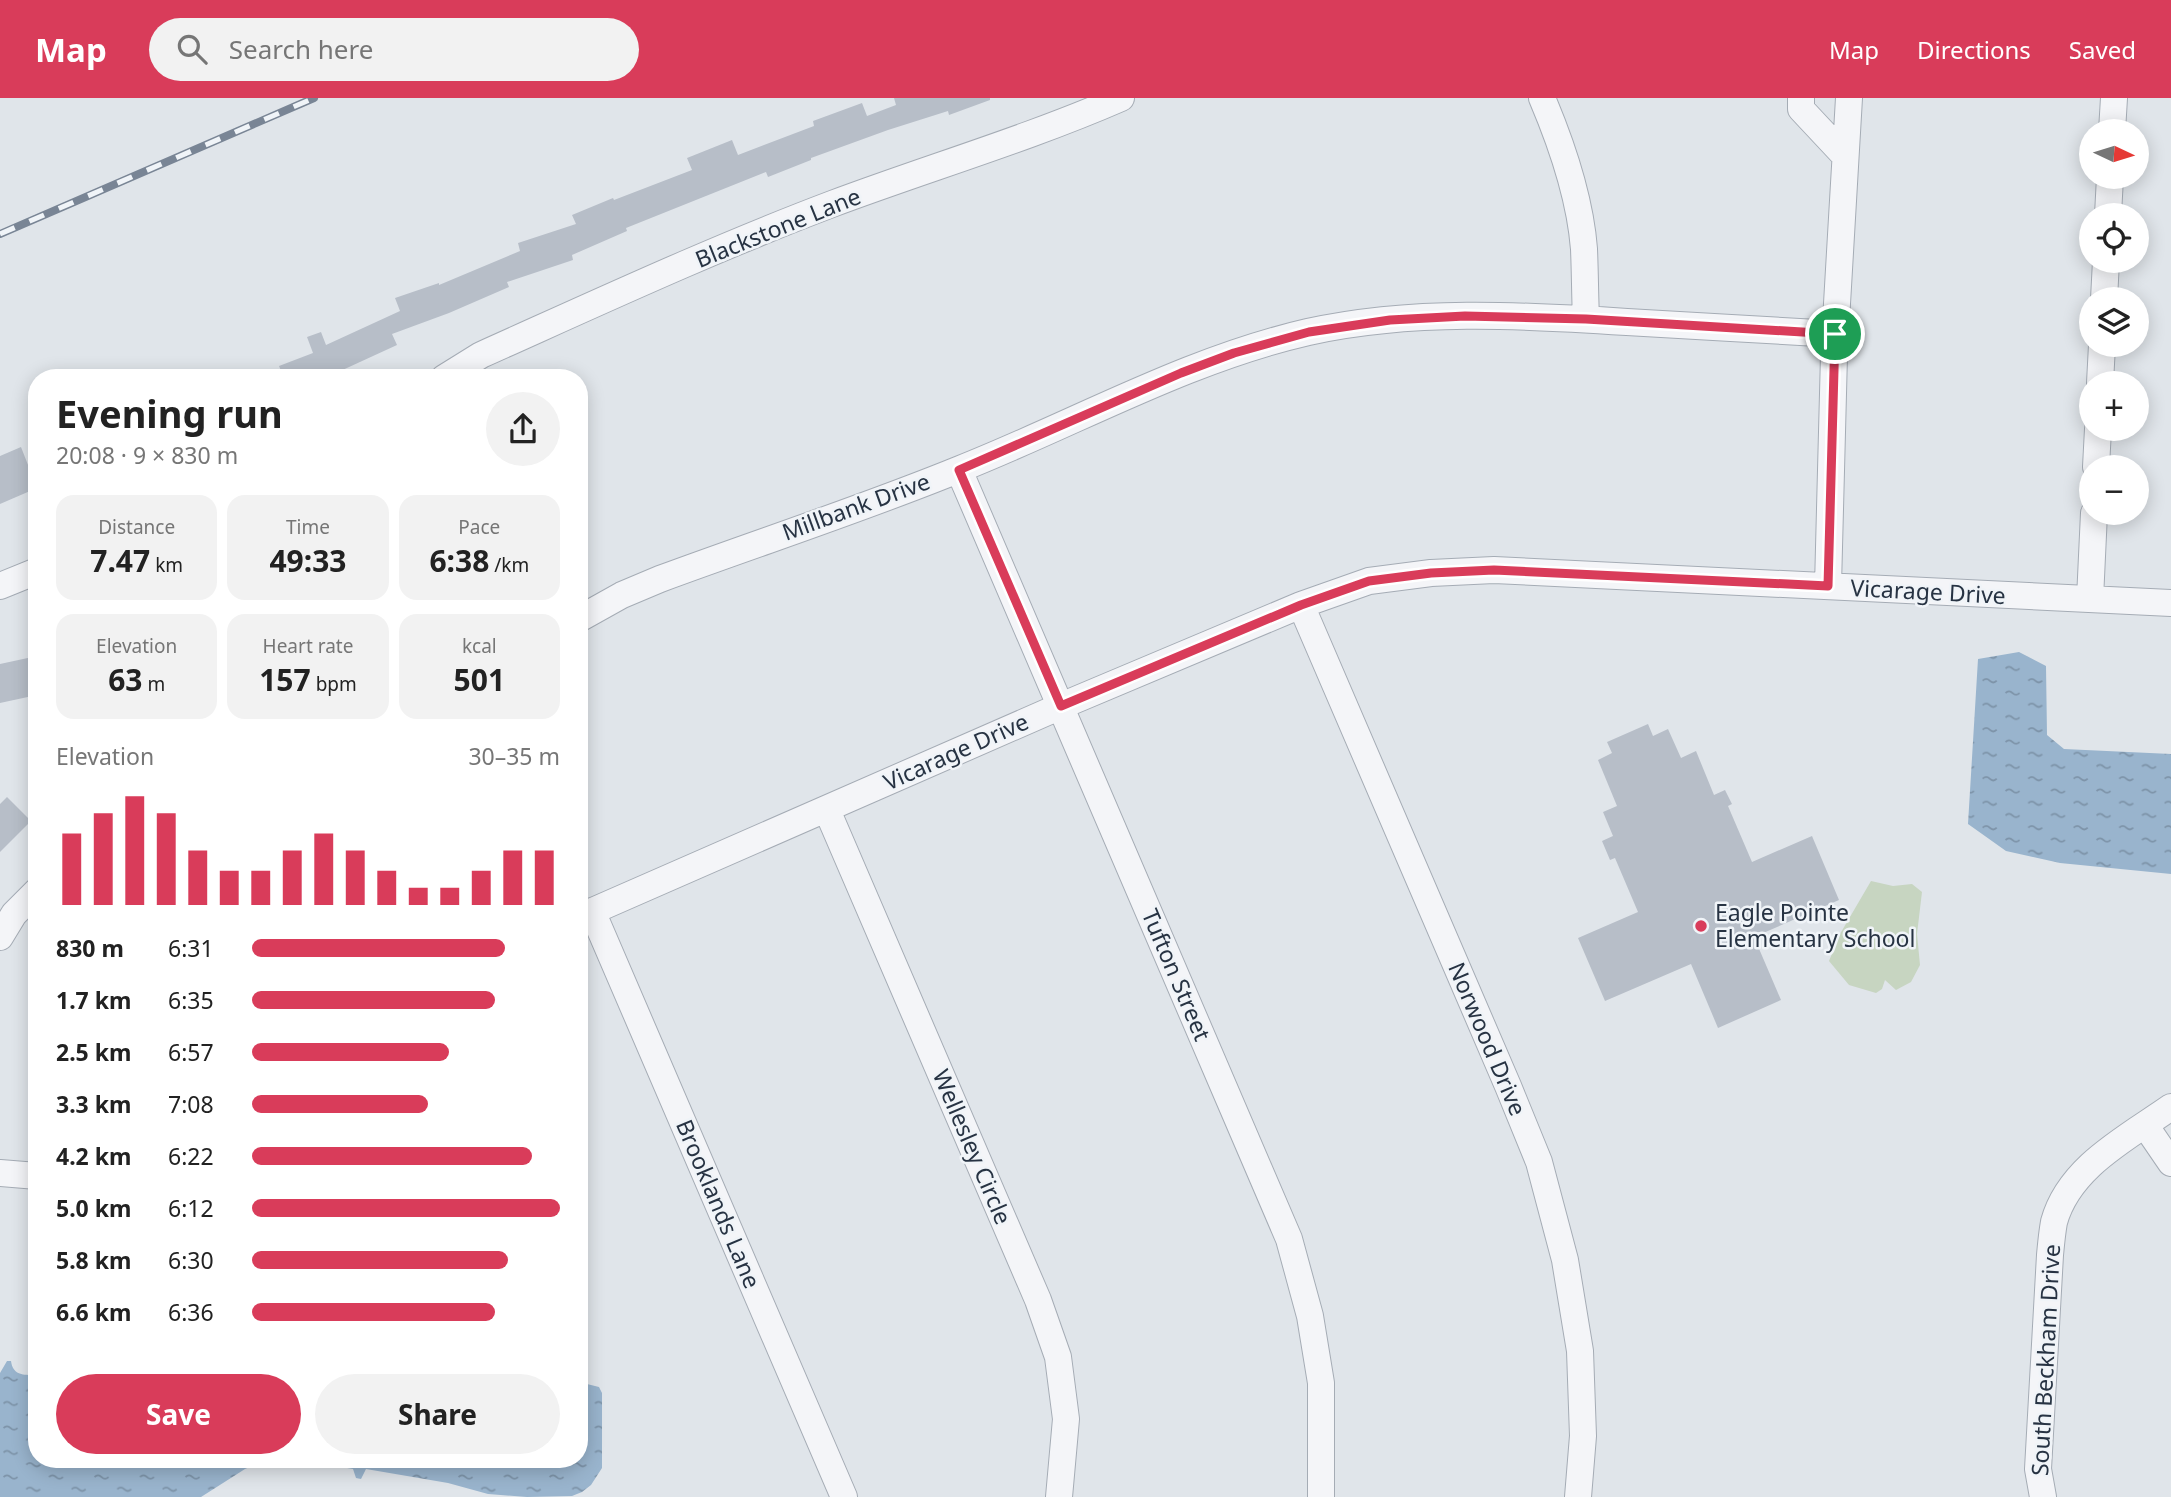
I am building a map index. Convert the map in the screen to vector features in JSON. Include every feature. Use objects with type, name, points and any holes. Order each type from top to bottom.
[{"type":"street","name":"Blackstone Lane","points":[[458,369],[481,355],[831,204],[1042,130],[1121,98]]},
{"type":"street","points":[[1542,98],[1559,139],[1574,192],[1584,246],[1586,319]]},
{"type":"street","points":[[1801,98],[1801,109],[1845,156]]},
{"type":"street","points":[[1828,586],[1835,334],[1849,98]]},
{"type":"street","points":[[2113,119],[2114,98]]},
{"type":"street","name":"Millbank Drive","points":[[588,614],[622,595],[660,579],[959,470],[1181,373],[1234,353],[1309,332],[1390,320],[1465,316],[1586,319],[1835,334]]},
{"type":"street","name":"Tufton Street","points":[[959,470],[1289,1239],[1310,1316],[1321,1383],[1321,1497]]},
{"type":"street","points":[[2090,599],[2093,525]]},
{"type":"street","name":"Vicarage Drive","points":[[588,913],[1061,706],[1301,605],[1369,581],[1431,573],[1494,570],[2171,603]]},
{"type":"street","points":[[1,586],[28,575]]},
{"type":"street","name":"Norwood Drive","points":[[1301,605],[1539,1162],[1565,1259],[1580,1351],[1583,1436],[1578,1497]]},
{"type":"street","name":"Wellesley Circle","points":[[827,810],[1038,1300],[1058,1357],[1066,1419],[1059,1497]]},
{"type":"street","points":[[0,937],[14,914],[28,900]]},
{"type":"street","name":"Brooklands Lane","points":[[588,919],[844,1497]]},
{"type":"street","name":"South Beckham Drive","points":[[2043,1497],[2038,1469],[2054,1222],[2075,1181],[2092,1163],[2171,1107]]},
{"type":"street","points":[[2145,1125],[2171,1163]]},
{"type":"street","points":[[0,1173],[28,1175]]},
{"type":"green space","points":[[1871,881],[1893,886],[1912,884],[1922,892],[1917,934],[1920,965],[1911,982],[1896,990],[1885,980],[1882,989],[1876,993],[1849,985],[1829,961],[1840,934]]},
{"type":"water","points":[[2019,652],[2046,666],[2047,735],[2064,749],[2171,754],[2171,874],[2060,863],[2006,851],[1968,824],[1978,659]]},
{"type":"water","points":[[7,1361],[11,1361],[14,1370],[28,1375],[28,1468],[247,1468],[201,1497],[0,1497],[0,1373]]},
{"type":"water","points":[[588,1384],[599,1387],[602,1393],[602,1468],[591,1485],[572,1496],[488,1494],[448,1483],[366,1469],[361,1479],[356,1478],[353,1469],[347,1468],[588,1468]]},
{"type":"building","points":[[894,98],[990,98],[949,115],[948,111],[888,130],[768,177],[766,172],[626,228],[627,231],[572,255],[573,260],[507,282],[509,287],[392,334],[397,345],[345,369],[280,369],[279,366],[313,353],[307,337],[321,332],[326,345],[400,311],[395,298],[439,285],[520,251],[518,243],[576,224],[572,215],[692,170],[687,158],[732,140],[738,155],[814,126],[813,121],[862,103],[867,116],[896,105]]},
{"type":"building","points":[[21,447],[28,465],[28,492],[0,504],[0,456]]},
{"type":"building","points":[[28,658],[28,697],[0,703],[0,664]]},
{"type":"building","name":"Eagle Pointe Elementary School","points":[[1648,724],[1653,736],[1668,729],[1681,758],[1696,751],[1714,795],[1725,790],[1732,804],[1728,806],[1752,862],[1812,836],[1839,900],[1754,937],[1781,1000],[1718,1028],[1691,964],[1605,1001],[1578,938],[1638,912],[1615,858],[1610,860],[1602,841],[1613,836],[1603,812],[1617,806],[1598,760],[1612,753],[1607,742]]},
{"type":"building","points":[[7,797],[28,818],[28,824],[0,852],[0,804]]},
{"type":"railway","points":[[0,234],[314,98]]},
{"type":"place","name":"Eagle Pointe Elementary School","points":[[1701,926]]},
{"type":"route","points":[[1465,316],[1586,319],[1835,334],[1828,586],[1494,570],[1431,573],[1369,581],[1301,605],[1061,706],[959,470],[1181,373],[1234,353],[1309,332],[1390,320],[1465,316]]}]
